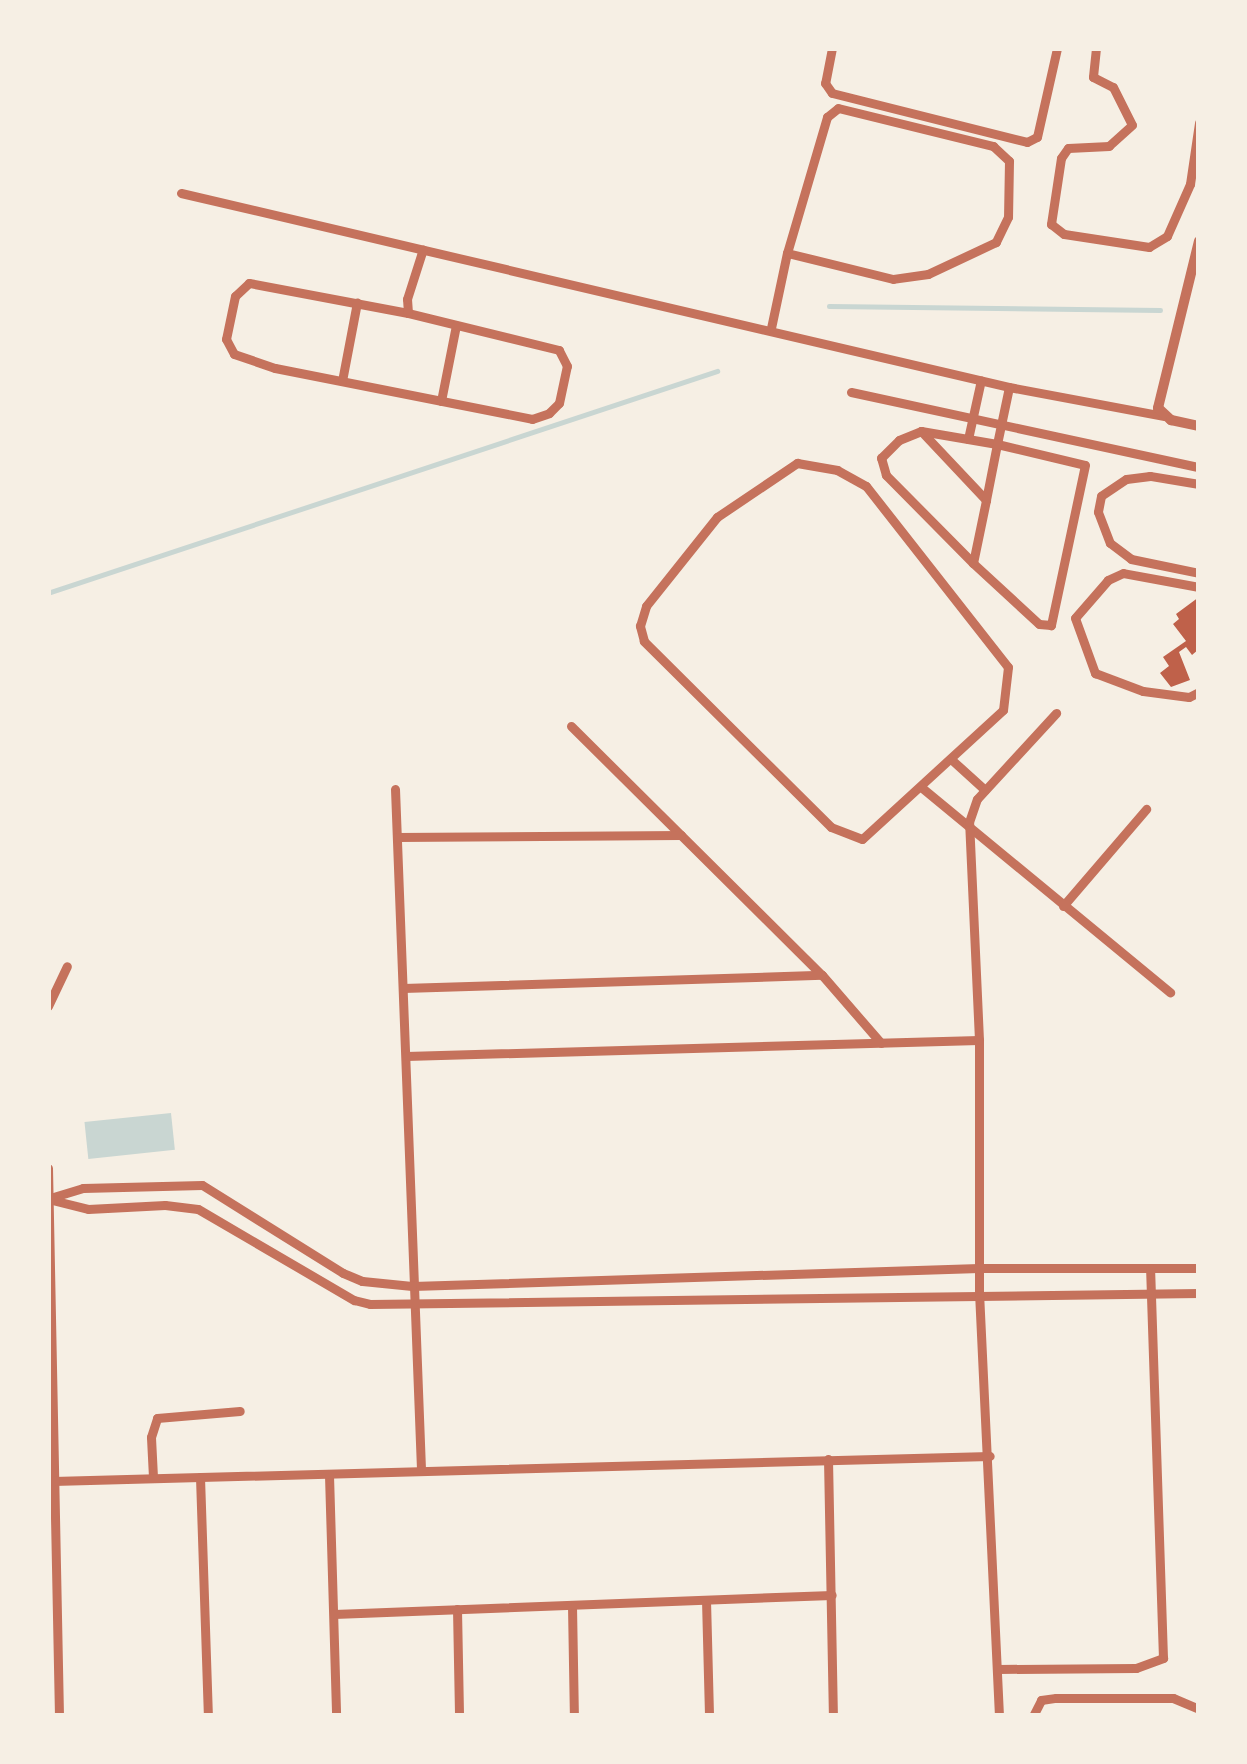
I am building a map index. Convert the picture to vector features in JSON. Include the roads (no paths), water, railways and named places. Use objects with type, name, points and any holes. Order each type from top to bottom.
[{"type":"street","points":[[832,48],[825,83],[832,93],[1027,142],[1037,136],[1057,48]]},
{"type":"street","points":[[1096,48],[1093,77],[1113,87],[1132,125],[1119,140],[1100,150],[1067,148],[1060,158],[1051,224],[1064,234],[1149,248],[1167,236],[1190,184],[1198,128]]},
{"type":"street","points":[[771,328],[787,253],[827,117],[838,109],[993,146],[1009,161],[1008,218],[996,242],[928,274],[893,279],[787,253]]},
{"type":"street","points":[[181,193],[1009,387],[1199,426]]},
{"type":"street","points":[[1164,416],[1159,400],[1199,242]]},
{"type":"street","points":[[408,313],[407,298],[423,249]]},
{"type":"street","points":[[249,283],[357,302],[559,350],[567,366],[559,403],[532,419],[248,361],[235,354],[226,338],[235,296],[249,283]]},
{"type":"street","points":[[342,381],[357,302]]},
{"type":"street","points":[[441,401],[456,325]]},
{"type":"street","points":[[968,439],[980,380]]},
{"type":"street","points":[[973,563],[1009,387]]},
{"type":"street","points":[[850,392],[1199,467]]},
{"type":"street","points":[[922,431],[986,500]]},
{"type":"street","points":[[922,431],[968,439],[1087,467],[1054,621],[1039,624],[881,468],[884,452],[922,431]]},
{"type":"street","points":[[797,463],[837,470],[866,486],[1008,668],[1003,710],[921,787],[874,832],[862,839],[847,837],[644,640],[640,626],[646,605],[717,517],[797,463]]},
{"type":"street","points":[[1199,484],[1150,476],[1126,479],[1101,496],[1098,512],[1110,543],[1131,559],[1199,573]]},
{"type":"street","points":[[1199,587],[1124,573],[1108,580],[1075,618],[1095,673],[1143,691],[1189,697],[1199,692]]},
{"type":"street","points":[[999,1716],[979,1295],[979,1040],[969,822],[985,790],[1056,713]]},
{"type":"street","points":[[571,725],[822,975],[881,1042]]},
{"type":"street","points":[[953,761],[985,790]]},
{"type":"street","points":[[921,787],[1170,992]]},
{"type":"street","points":[[395,789],[422,1469]]},
{"type":"street","points":[[1063,906],[1145,809]]},
{"type":"street","points":[[397,837],[681,835]]},
{"type":"street","points":[[48,1006],[67,965]]},
{"type":"street","points":[[403,988],[822,975]]},
{"type":"street","points":[[406,1056],[979,1040]]},
{"type":"street","points":[[48,1168],[52,1586],[59,1716],[48,1715]]},
{"type":"street","points":[[48,1198],[83,1188],[202,1185],[343,1273],[362,1281],[412,1286],[979,1268],[1199,1268]]},
{"type":"street","points":[[48,1198],[88,1209],[165,1205],[198,1210],[354,1300],[414,1307],[1199,1293]]},
{"type":"street","points":[[998,1669],[1136,1668],[1163,1658],[1150,1268]]},
{"type":"street","points":[[153,1477],[151,1437],[157,1418],[240,1411]]},
{"type":"street","points":[[53,1481],[990,1456]]},
{"type":"street","points":[[828,1460],[833,1716]]},
{"type":"street","points":[[329,1475],[336,1716]]},
{"type":"street","points":[[200,1477],[208,1716]]},
{"type":"street","points":[[334,1614],[832,1595]]},
{"type":"street","points":[[706,1600],[709,1716]]},
{"type":"street","points":[[572,1606],[574,1716]]},
{"type":"street","points":[[457,1609],[459,1716]]},
{"type":"street","points":[[1033,1716],[1041,1700],[1173,1697],[1199,1708]]},
{"type":"street","points":[[1134,1699],[1139,1716]]},
{"type":"waterway","points":[[829,306],[1160,310]]},
{"type":"waterway","points":[[48,593],[717,371]]}]
